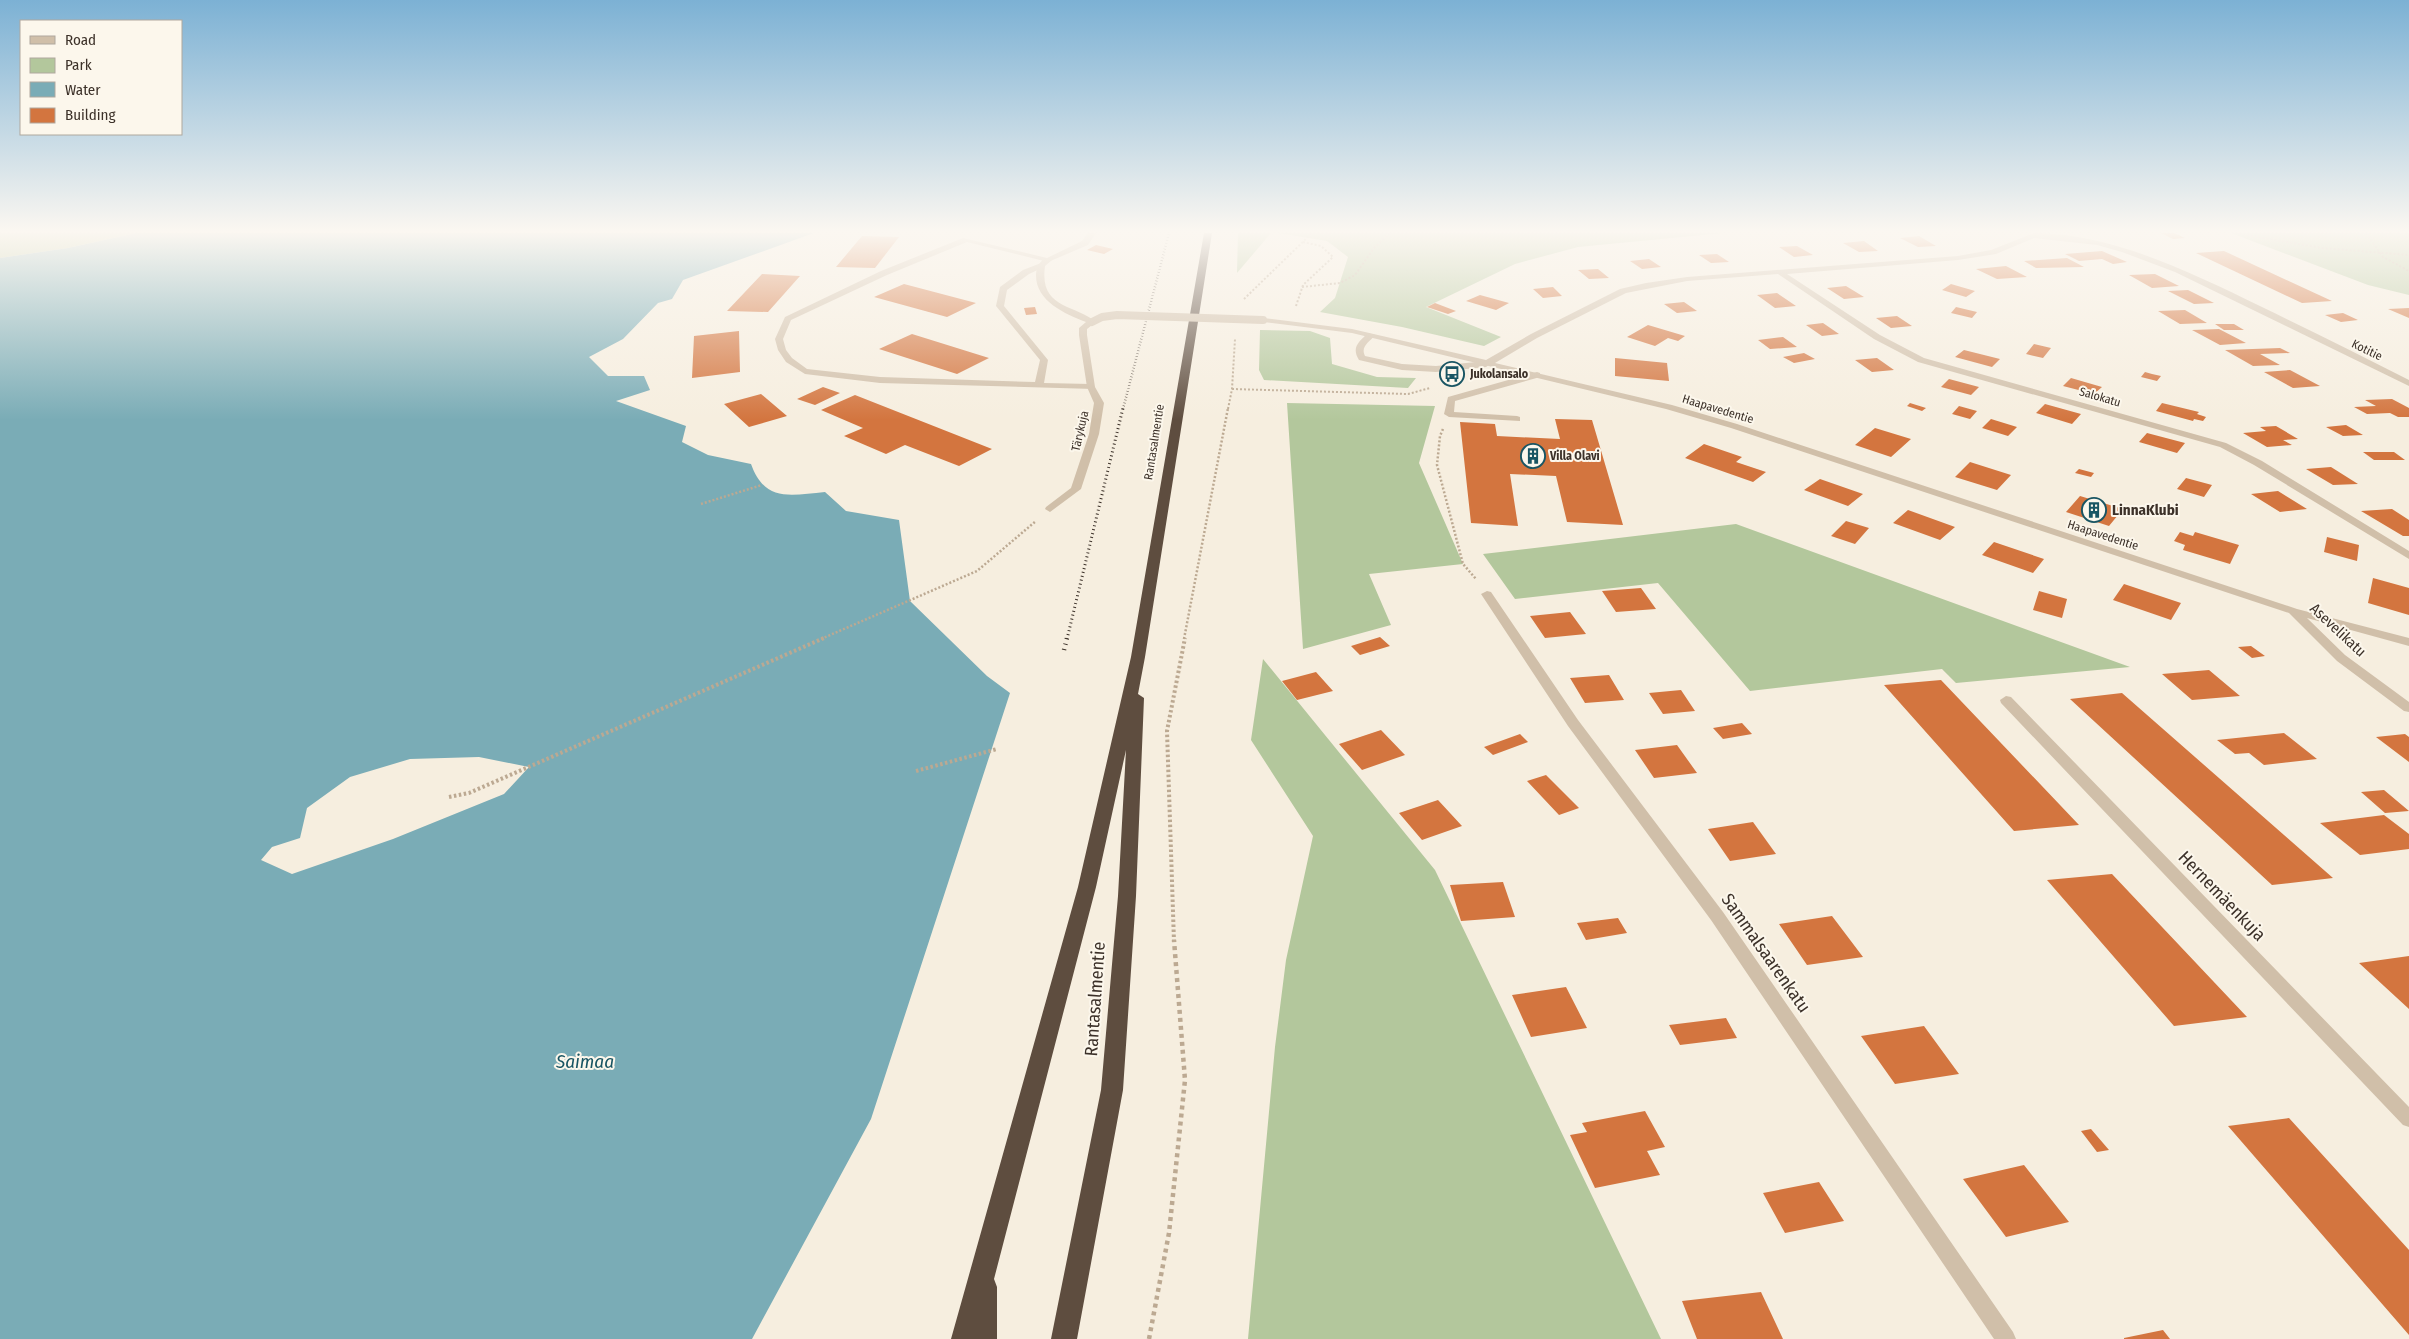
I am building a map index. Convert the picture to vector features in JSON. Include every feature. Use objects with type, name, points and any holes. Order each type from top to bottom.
[{"type":"highway","name":"Rantasalmentie","points":[[964,1339],[985,1268],[1087,887],[1138,657],[1198,295]]},
{"type":"highway","name":"Rantasalmentie","points":[[1064,1339],[1112,1090],[1127,896],[1138,657]]},
{"type":"highway","name":"Rantasalmentie","points":[[984,1339],[985,1268]]},
{"type":"street","points":[[838,295],[788,319],[779,339],[782,350],[789,360],[805,371],[880,380],[1091,387]]},
{"type":"street","points":[[1002,295],[1000,306],[1044,360],[1039,386]]},
{"type":"street","points":[[1047,295],[1074,315],[1092,322]]},
{"type":"street","points":[[1371,335],[1360,345],[1359,353],[1362,358],[1372,362],[1424,369],[1486,364],[1534,336],[1614,295]]},
{"type":"street","name":"Salokatu","points":[[1815,295],[1877,337],[1921,360],[2223,445],[2258,463],[2409,556]]},
{"type":"street","name":"Kotitie","points":[[2228,295],[2409,383]]},
{"type":"street","name":"Haapavedentie","points":[[1092,322],[1102,317],[1117,315],[1263,320],[1328,326],[1669,407],[1734,426],[2293,610],[2409,642]]},
{"type":"street","name":"Tärykuja","points":[[1050,509],[1076,489],[1094,434],[1099,403],[1091,387],[1083,335],[1084,328],[1092,322]]},
{"type":"street","points":[[1517,419],[1449,414],[1451,399],[1537,375]]},
{"type":"street","name":"Sammalsaarenkatu","points":[[1487,594],[1573,723],[1717,916],[2006,1339]]},
{"type":"street","name":"Asevelikatu","points":[[2293,610],[2340,658],[2409,708]]},
{"type":"street","name":"Hernemäenkuja","points":[[2006,700],[2409,1119]]},
{"type":"path","points":[[1241,307],[1246,295]]},
{"type":"path","points":[[1295,310],[1299,295]]},
{"type":"path","points":[[1149,1339],[1169,1232],[1185,1080],[1175,966],[1167,731],[1232,389],[1235,337]]},
{"type":"path","points":[[1232,389],[1408,394]]},
{"type":"path","points":[[1449,414],[1440,436],[1437,465],[1464,564],[1487,594]]},
{"type":"path","points":[[701,504],[762,485]]},
{"type":"path","points":[[449,797],[470,793],[910,602],[977,570],[1050,509]]},
{"type":"path","points":[[916,771],[997,749]]},
{"type":"green space","points":[[1336,295],[1450,295],[1426,307],[1501,337],[1484,346],[1402,327],[1320,312]]},
{"type":"green space","points":[[1260,330],[1310,331],[1330,338],[1332,364],[1377,377],[1416,378],[1408,388],[1264,380],[1259,370]]},
{"type":"green space","points":[[1287,403],[1435,406],[1419,463],[1463,564],[1369,574],[1391,625],[1303,649]]},
{"type":"green space","points":[[1736,524],[2130,667],[1956,683],[1942,669],[1750,691],[1658,583],[1515,599],[1483,554]]},
{"type":"green space","points":[[1263,659],[1435,870],[1661,1339],[1248,1339],[1275,1047],[1286,960],[1313,836],[1251,740]]},
{"type":"water","name":"Saimaa","points":[[0,295],[674,295],[672,299],[658,303],[623,339],[589,357],[608,376],[644,376],[650,390],[616,401],[686,426],[682,442],[708,455],[751,464],[757,477],[772,491],[790,495],[825,492],[846,511],[899,520],[910,601],[987,676],[1010,693],[871,1119],[752,1339],[0,1339]],"holes":[[[479,757],[529,767],[504,794],[393,839],[292,874],[261,860],[272,847],[300,838],[307,808],[350,777],[410,759]]]},
{"type":"building","points":[[742,295],[783,295],[768,312],[727,311]]},
{"type":"building","points":[[948,295],[976,303],[947,317],[874,297]]},
{"type":"building","points":[[1482,295],[1509,303],[1496,310],[1466,301]]},
{"type":"building","points":[[1540,295],[1562,296],[1543,298]]},
{"type":"building","points":[[1758,295],[1781,295],[1796,306],[1775,308]]},
{"type":"building","points":[[1839,295],[1864,297],[1844,299]]},
{"type":"building","points":[[2177,295],[2199,295],[2214,303],[2194,304]]},
{"type":"building","points":[[2286,295],[2320,295],[2332,301],[2302,303]]},
{"type":"building","points":[[1684,302],[1697,311],[1677,313],[1664,304]]},
{"type":"building","points":[[1435,303],[1456,311],[1448,314],[1427,307]]},
{"type":"building","points":[[1035,307],[1037,314],[1026,315],[1024,308]]},
{"type":"building","points":[[1956,307],[1977,312],[1972,318],[1951,313]]},
{"type":"building","points":[[2409,308],[2409,318],[2388,309]]},
{"type":"building","points":[[2185,310],[2207,323],[2180,324],[2158,311]]},
{"type":"building","points":[[2343,313],[2358,320],[2341,322],[2325,315]]},
{"type":"building","points":[[1897,316],[1912,326],[1891,328],[1876,318]]},
{"type":"building","points":[[1823,323],[1839,334],[1822,336],[1806,325]]},
{"type":"building","points":[[2215,324],[2234,324],[2244,330],[2224,330]]},
{"type":"building","points":[[1648,325],[1685,336],[1678,341],[1668,338],[1655,346],[1627,337]]},
{"type":"building","points":[[2219,329],[2246,343],[2220,345],[2192,330]]},
{"type":"building","points":[[739,331],[740,372],[692,378],[694,336]]},
{"type":"building","points":[[912,334],[989,358],[957,374],[879,349]]},
{"type":"building","points":[[1783,337],[1797,347],[1770,349],[1758,340]]},
{"type":"building","points":[[2034,344],[2051,348],[2043,358],[2026,354]]},
{"type":"building","points":[[2280,348],[2290,353],[2260,354],[2280,365],[2253,366],[2225,350]]},
{"type":"building","points":[[1964,350],[2000,359],[1992,367],[1955,357]]},
{"type":"building","points":[[1804,353],[1815,359],[1794,363],[1783,357]]},
{"type":"building","points":[[1615,358],[1667,363],[1669,381],[1615,376]]},
{"type":"building","points":[[1877,358],[1894,370],[1872,372],[1855,360]]},
{"type":"building","points":[[2290,370],[2320,386],[2293,388],[2264,372]]},
{"type":"building","points":[[2145,372],[2161,376],[2157,381],[2141,377]]},
{"type":"building","points":[[2071,378],[2102,387],[2094,394],[2063,386]]},
{"type":"building","points":[[1949,379],[1979,387],[1971,395],[1941,387]]},
{"type":"building","points":[[823,387],[840,393],[815,405],[797,399]]},
{"type":"building","points":[[761,394],[787,416],[749,427],[724,404]]},
{"type":"building","points":[[855,395],[992,449],[959,466],[905,445],[886,454],[844,436],[863,428],[821,410]]},
{"type":"building","points":[[2392,399],[2409,408],[2409,417],[2398,417],[2390,413],[2367,414],[2354,407],[2376,406],[2365,400]]},
{"type":"building","points":[[1910,403],[1926,408],[1922,411],[1907,406]]},
{"type":"building","points":[[2162,403],[2199,412],[2197,414],[2206,417],[2203,421],[2194,419],[2193,421],[2156,411]]},
{"type":"building","points":[[2045,404],[2081,414],[2072,424],[2036,413]]},
{"type":"building","points":[[1959,406],[1977,411],[1970,419],[1952,414]]},
{"type":"building","name":"Villa Olavi","points":[[1555,419],[1592,420],[1623,525],[1567,522],[1556,476],[1510,474],[1518,526],[1471,523],[1460,422],[1495,424],[1497,436],[1560,439]]},
{"type":"building","points":[[1991,419],[2017,427],[2008,436],[1982,428]]},
{"type":"building","points":[[2346,425],[2363,435],[2343,436],[2326,427]]},
{"type":"building","points":[[2276,426],[2298,439],[2283,440],[2292,445],[2267,447],[2243,433],[2266,431],[2260,427]]},
{"type":"building","points":[[1875,428],[1911,439],[1891,457],[1855,445]]},
{"type":"building","points":[[2147,433],[2185,443],[2177,453],[2139,442]]},
{"type":"building","points":[[1704,444],[1742,457],[1736,462],[1766,472],[1753,482],[1685,458]]},
{"type":"building","points":[[2363,452],[2394,452],[2405,460],[2374,460]]},
{"type":"building","points":[[1970,462],[2011,475],[1997,490],[1955,477]]},
{"type":"building","points":[[2331,467],[2358,484],[2333,485],[2306,469]]},
{"type":"building","points":[[2079,469],[2094,473],[2091,477],[2075,473]]},
{"type":"building","points":[[2186,478],[2212,485],[2204,497],[2177,489]]},
{"type":"building","points":[[1820,479],[1863,494],[1848,506],[1804,490]]},
{"type":"building","points":[[2278,491],[2307,509],[2280,512],[2251,494]]},
{"type":"building","name":"LinnaKlubi","points":[[2080,496],[2123,509],[2109,526],[2066,512]]},
{"type":"building","points":[[2392,509],[2409,520],[2409,536],[2403,536],[2361,511]]},
{"type":"building","points":[[1908,510],[1955,527],[1940,540],[1893,523]]},
{"type":"building","points":[[1846,521],[1869,528],[1855,544],[1831,536]]},
{"type":"building","points":[[2180,532],[2193,536],[2195,532],[2239,545],[2230,564],[2183,550],[2185,545],[2174,541]]},
{"type":"building","points":[[2327,537],[2359,545],[2357,561],[2324,552]]},
{"type":"building","points":[[1994,542],[2044,559],[2033,573],[1982,555]]},
{"type":"building","points":[[2373,578],[2409,588],[2409,615],[2368,603]]},
{"type":"building","points":[[2124,584],[2181,603],[2171,620],[2113,600]]},
{"type":"building","points":[[1641,588],[1656,609],[1616,612],[1602,591]]},
{"type":"building","points":[[2039,591],[2067,599],[2062,618],[2033,610]]},
{"type":"building","points":[[1570,612],[1586,634],[1545,638],[1530,616]]},
{"type":"building","points":[[1380,637],[1390,646],[1360,655],[1351,646]]},
{"type":"building","points":[[2251,646],[2265,656],[2252,658],[2238,647]]},
{"type":"building","points":[[2209,670],[2240,696],[2192,700],[2162,674]]},
{"type":"building","points":[[1316,672],[1333,691],[1297,700],[1282,681]]},
{"type":"building","points":[[1609,675],[1624,700],[1585,703],[1570,678]]},
{"type":"building","points":[[1941,680],[2079,825],[2014,831],[1884,685]]},
{"type":"building","points":[[1681,690],[1695,711],[1663,714],[1649,693]]},
{"type":"building","points":[[2122,693],[2333,878],[2272,885],[2070,699]]},
{"type":"building","points":[[1742,723],[1752,734],[1723,739],[1713,728]]},
{"type":"building","points":[[1381,730],[1405,755],[1362,770],[1339,744]]},
{"type":"building","points":[[2284,733],[2317,759],[2264,765],[2249,753],[2235,754],[2217,740]]},
{"type":"building","points":[[1520,734],[1528,742],[1493,755],[1484,747]]},
{"type":"building","points":[[2405,734],[2409,737],[2409,762],[2376,737]]},
{"type":"building","points":[[1677,745],[1697,773],[1654,778],[1635,750]]},
{"type":"building","points":[[1546,775],[1579,808],[1559,815],[1527,781]]},
{"type":"building","points":[[2384,790],[2409,811],[2385,813],[2361,792]]},
{"type":"building","points":[[1438,800],[1462,826],[1422,840],[1399,813]]},
{"type":"building","points":[[2384,815],[2409,834],[2409,849],[2360,855],[2320,823]]},
{"type":"building","points":[[1753,822],[1776,854],[1730,861],[1708,829]]},
{"type":"building","points":[[2112,874],[2247,1017],[2174,1026],[2047,880]]},
{"type":"building","points":[[1503,882],[1515,917],[1461,921],[1450,885]]},
{"type":"building","points":[[1832,916],[1863,957],[1807,965],[1779,924]]},
{"type":"building","points":[[1618,918],[1627,933],[1586,940],[1577,923]]},
{"type":"building","points":[[2409,956],[2409,1009],[2359,963]]},
{"type":"building","points":[[1566,987],[1587,1028],[1531,1037],[1512,995]]},
{"type":"building","points":[[1726,1018],[1737,1038],[1680,1045],[1669,1025]]},
{"type":"building","points":[[1924,1026],[1959,1074],[1895,1084],[1861,1036]]},
{"type":"building","points":[[1645,1111],[1665,1147],[1647,1151],[1660,1175],[1595,1188],[1570,1135],[1587,1132],[1582,1123]]},
{"type":"building","points":[[2289,1118],[2409,1250],[2409,1335],[2228,1126]]},
{"type":"building","points":[[2091,1129],[2109,1150],[2097,1152],[2081,1131]]},
{"type":"building","points":[[2024,1165],[2069,1222],[2006,1237],[1963,1179]]},
{"type":"building","points":[[1819,1182],[1844,1221],[1785,1233],[1763,1193]]},
{"type":"building","points":[[1761,1292],[1783,1339],[1697,1339],[1682,1301]]},
{"type":"building","points":[[2163,1330],[2170,1339],[2124,1339],[2124,1338]]},
{"type":"railway","points":[[1123,409],[1153,295]]},
{"type":"railway","points":[[1067,639],[1123,408]]},
{"type":"railway","points":[[1064,650],[1067,638]]},
{"type":"place","name":"Jukolansalo","points":[[1452,374]]},
{"type":"place","name":"Villa Olavi","points":[[1533,456]]},
{"type":"place","name":"LinnaKlubi","points":[[2094,510]]}]
